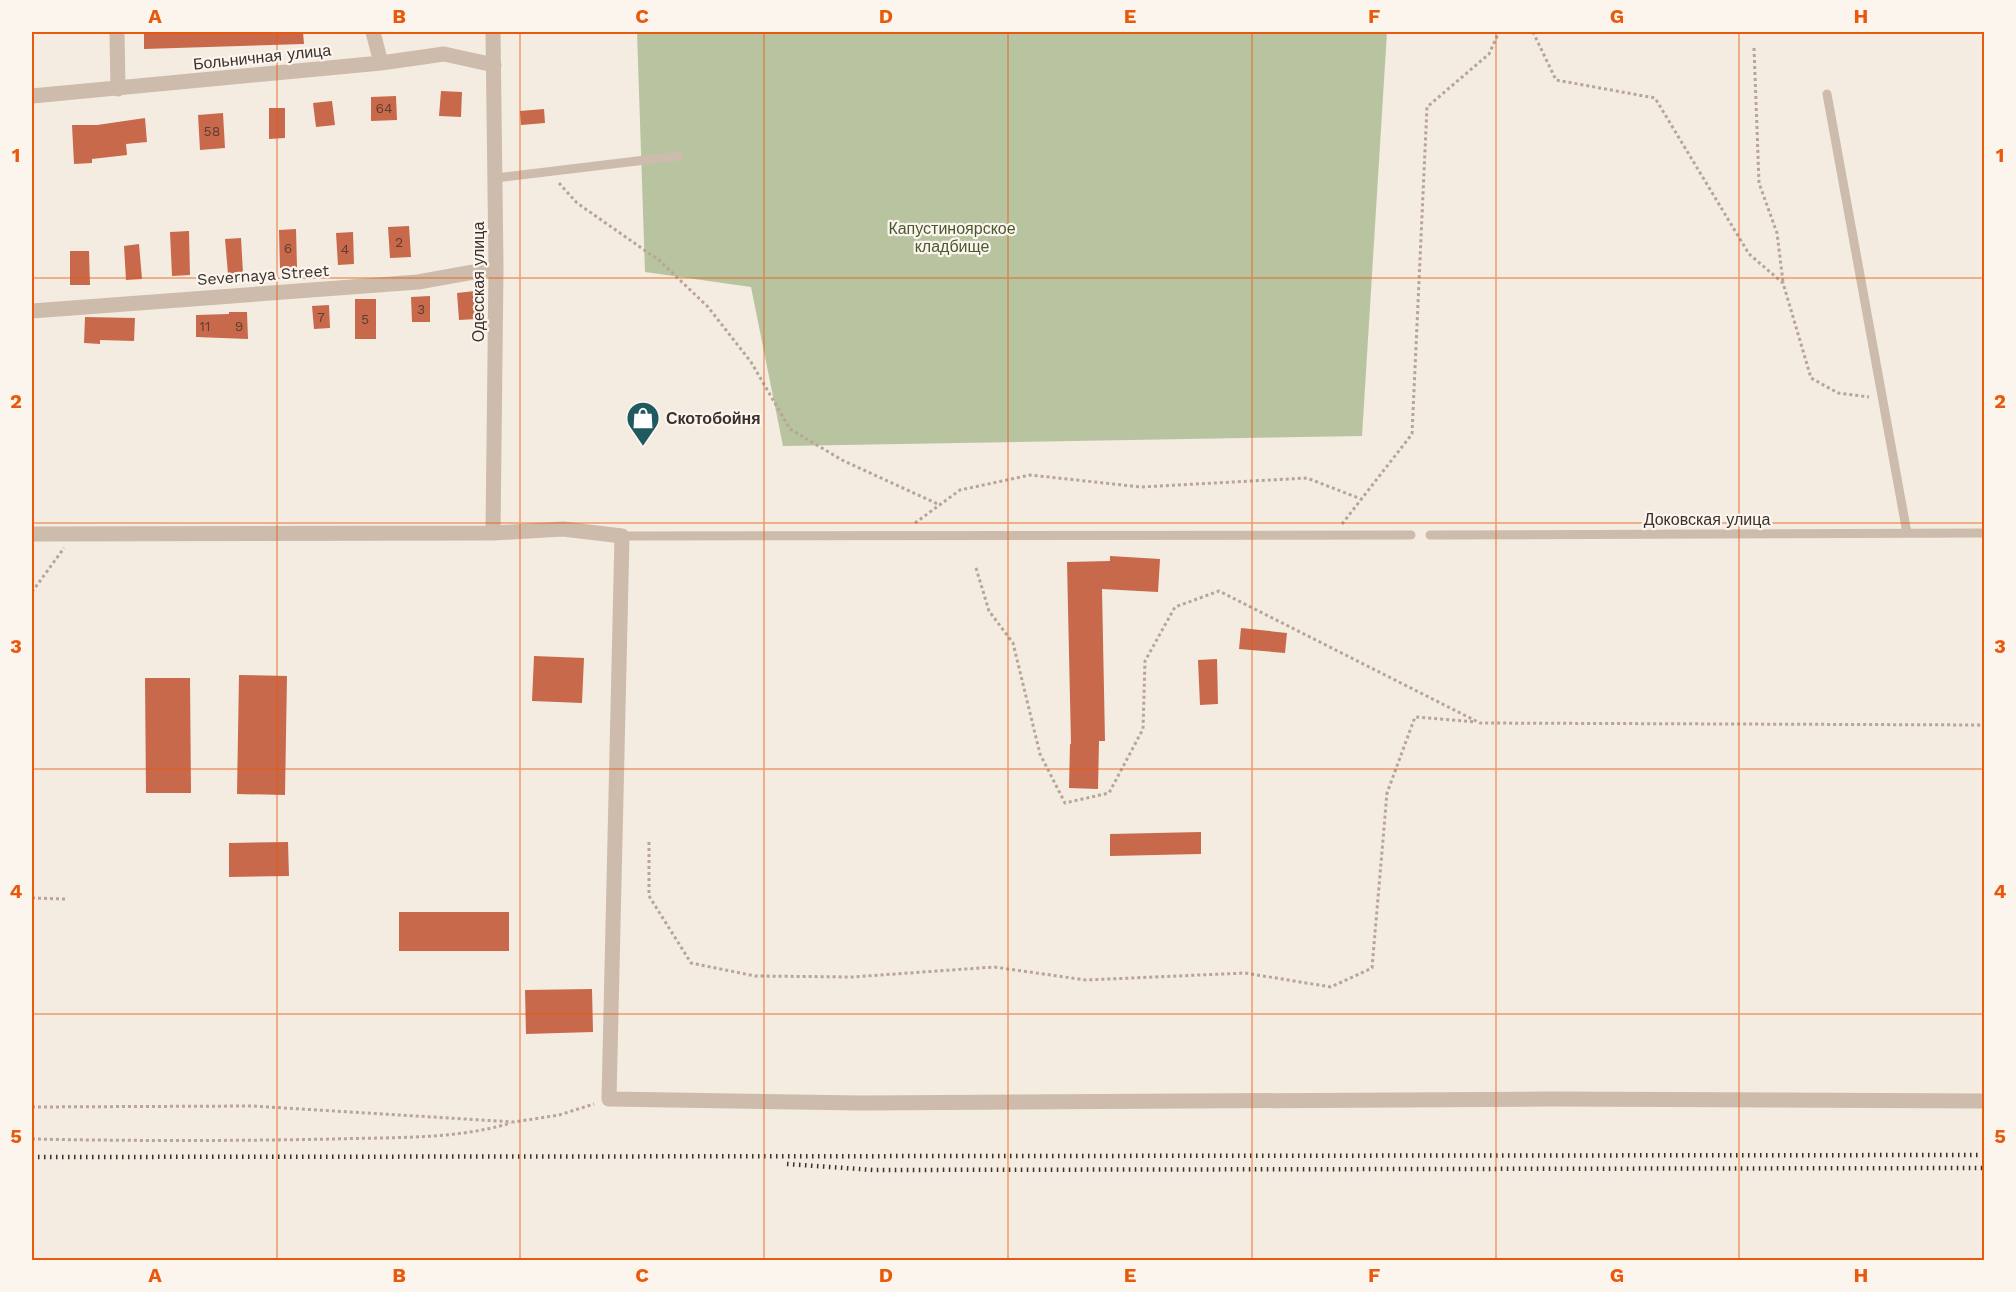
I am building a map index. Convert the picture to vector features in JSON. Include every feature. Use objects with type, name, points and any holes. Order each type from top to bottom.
[{"type":"street","points":[[117,32],[118,89]]},
{"type":"street","points":[[373,32],[381,63]]},
{"type":"street","name":"Одесская улица","points":[[493,32],[496,178],[493,533]]},
{"type":"street","name":"Больничная улица","points":[[32,96],[381,63],[444,54],[494,65]]},
{"type":"street","name":"Severnaya Street","points":[[32,311],[418,282],[496,268]]},
{"type":"street","points":[[32,534],[493,533],[564,529],[622,536],[609,1099],[862,1103],[1539,1099],[1984,1101]]},
{"type":"lane","points":[[1827,94],[1907,533]]},
{"type":"lane","points":[[496,178],[679,156]]},
{"type":"lane","name":"Доковская улица","points":[[1430,535],[1984,533]]},
{"type":"lane","points":[[622,536],[1411,535]]},
{"type":"path","points":[[1333,535],[1412,434],[1427,107],[1489,54],[1499,32]]},
{"type":"path","points":[[1533,32],[1556,80],[1655,98],[1749,254],[1783,283]]},
{"type":"path","points":[[1754,48],[1759,183],[1777,233],[1783,283],[1811,378],[1838,393],[1883,399]]},
{"type":"path","points":[[549,172],[576,203],[660,261],[708,307],[751,362],[790,429],[842,460],[940,505]]},
{"type":"path","points":[[900,534],[960,490],[1030,475],[1141,487],[1307,478],[1361,499]]},
{"type":"path","points":[[32,592],[75,534]]},
{"type":"path","points":[[976,568],[989,611],[1012,643],[1040,754],[1065,803],[1109,793],[1143,729],[1145,661],[1175,607],[1219,591],[1478,722]]},
{"type":"path","points":[[649,842],[649,896],[691,963],[755,976],[776,977],[852,977],[994,967],[1086,980],[1245,973],[1331,987],[1372,968],[1387,793],[1415,717],[1478,722],[1984,725]]},
{"type":"path","points":[[32,898],[65,899]]},
{"type":"path","points":[[32,1139],[185,1142],[427,1137],[485,1131],[514,1122],[559,1115],[609,1099]]},
{"type":"path","points":[[32,1107],[252,1106],[514,1122]]},
{"type":"green space","name":"Капустиноярское кладбище","points":[[637,32],[1387,32],[1362,436],[783,446],[751,287],[645,272]]},
{"type":"building","points":[[144,32],[303,32],[304,44],[144,49]]},
{"type":"building","points":[[441,91],[462,92],[461,117],[439,116]]},
{"type":"building","points":[[396,96],[397,120],[371,121],[371,97]]},
{"type":"building","points":[[332,101],[335,125],[316,127],[313,103]]},
{"type":"building","points":[[269,108],[285,108],[285,138],[269,139]]},
{"type":"building","points":[[544,109],[545,123],[521,125],[520,111]]},
{"type":"building","points":[[223,113],[225,148],[200,150],[198,115]]},
{"type":"building","points":[[145,118],[147,142],[126,144],[127,155],[92,159],[92,163],[74,164],[72,125],[97,125]]},
{"type":"building","points":[[409,226],[411,257],[390,258],[388,227]]},
{"type":"building","points":[[296,229],[297,267],[280,268],[279,230]]},
{"type":"building","points":[[189,231],[190,275],[172,276],[170,232]]},
{"type":"building","points":[[353,232],[354,264],[338,265],[336,233]]},
{"type":"building","points":[[241,238],[243,273],[228,274],[225,239]]},
{"type":"building","points":[[139,244],[142,279],[126,280],[124,246]]},
{"type":"building","points":[[70,251],[89,251],[90,285],[70,285]]},
{"type":"building","points":[[475,291],[477,319],[459,320],[457,293]]},
{"type":"building","points":[[430,296],[430,322],[412,322],[411,297]]},
{"type":"building","points":[[355,299],[376,299],[376,339],[355,339]]},
{"type":"building","points":[[329,305],[330,328],[314,329],[312,306]]},
{"type":"building","points":[[229,312],[247,312],[248,339],[196,337],[196,315],[229,314]]},
{"type":"building","points":[[85,317],[135,318],[134,341],[100,340],[100,344],[84,343]]},
{"type":"building","points":[[1110,556],[1160,559],[1158,592],[1102,589],[1105,741],[1099,741],[1098,789],[1069,788],[1071,744],[1067,562],[1110,561]]},
{"type":"building","points":[[1241,628],[1287,633],[1285,653],[1239,649]]},
{"type":"building","points":[[534,656],[584,658],[582,703],[532,701]]},
{"type":"building","points":[[1217,659],[1218,704],[1200,705],[1198,660]]},
{"type":"building","points":[[239,675],[287,676],[285,795],[237,794]]},
{"type":"building","points":[[145,678],[190,678],[191,793],[146,793]]},
{"type":"building","points":[[1201,832],[1201,854],[1110,856],[1110,834]]},
{"type":"building","points":[[288,842],[289,876],[229,877],[229,843]]},
{"type":"building","points":[[399,912],[509,912],[509,951],[399,951]]},
{"type":"building","points":[[592,989],[593,1032],[526,1034],[525,990]]},
{"type":"railway","points":[[32,1157],[1984,1155]]},
{"type":"railway","points":[[787,1164],[873,1170],[1984,1168]]},
{"type":"place","name":"Скотобойня","points":[[643,447]]}]
